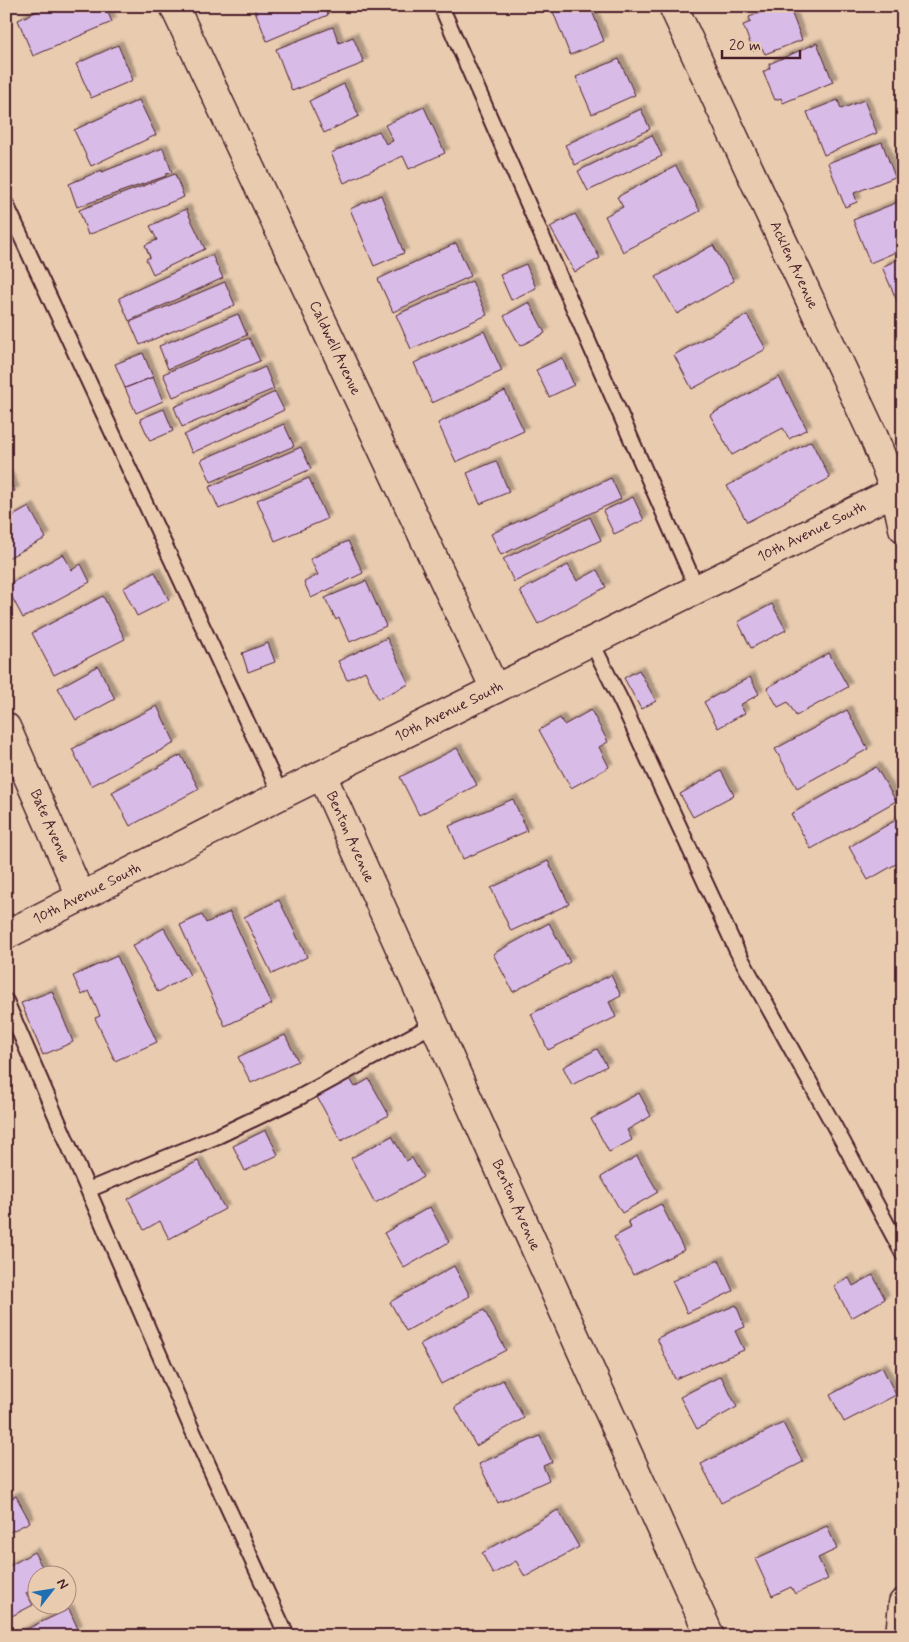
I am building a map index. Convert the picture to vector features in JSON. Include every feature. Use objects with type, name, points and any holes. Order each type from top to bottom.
[{"type":"street","name":"Caldwell Avenue","points":[[174,6],[495,689]]},
{"type":"street","name":"Acklen Avenue","points":[[673,6],[873,435],[894,491],[903,528]]},
{"type":"street","name":"10th Avenue South","points":[[6,935],[281,795],[894,491]]},
{"type":"street","name":"Bate Avenue","points":[[6,726],[81,897]]},
{"type":"street","name":"Benton Avenue","points":[[322,775],[710,1636]]},
{"type":"street","points":[[900,1636],[903,1603]]},
{"type":"lane","points":[[441,6],[697,589]]},
{"type":"lane","points":[[6,204],[281,795]]},
{"type":"lane","points":[[591,641],[622,702],[737,951],[839,1134],[903,1254]]},
{"type":"lane","points":[[6,1001],[190,1425],[287,1636]]},
{"type":"lane","points":[[88,1190],[218,1136],[434,1024]]},
{"type":"building","points":[[49,6],[105,6],[112,22],[33,56],[18,20]]},
{"type":"building","points":[[253,6],[325,6],[328,15],[267,41]]},
{"type":"building","points":[[559,6],[590,6],[604,41],[570,55],[552,9]]},
{"type":"building","points":[[778,6],[789,6],[802,40],[765,54],[762,48],[753,51],[743,25],[751,22],[749,17]]},
{"type":"building","points":[[333,27],[339,43],[353,37],[364,63],[292,91],[276,49]]},
{"type":"building","points":[[817,43],[833,82],[783,103],[781,98],[775,100],[763,72],[770,68],[769,64]]},
{"type":"building","points":[[118,45],[133,80],[91,98],[76,64]]},
{"type":"building","points":[[619,59],[635,95],[592,114],[576,77]]},
{"type":"building","points":[[344,84],[359,116],[324,133],[309,101]]},
{"type":"building","points":[[139,100],[156,135],[91,166],[74,130]]},
{"type":"building","points":[[838,100],[841,109],[864,100],[877,133],[824,155],[807,112]]},
{"type":"building","points":[[424,107],[445,153],[409,169],[403,156],[344,183],[331,153],[379,131],[386,144],[393,141],[385,125]]},
{"type":"building","points":[[641,109],[650,129],[575,165],[565,145]]},
{"type":"building","points":[[652,135],[662,156],[588,191],[578,171]]},
{"type":"building","points":[[882,142],[895,177],[854,193],[857,202],[845,207],[828,163]]},
{"type":"building","points":[[163,148],[172,172],[166,174],[166,176],[77,207],[69,184]]},
{"type":"building","points":[[676,166],[700,211],[623,252],[605,216],[623,207],[617,197]]},
{"type":"building","points":[[175,174],[184,197],[88,235],[79,210]]},
{"type":"building","points":[[381,195],[404,253],[374,266],[350,209]]},
{"type":"building","points":[[903,200],[903,249],[870,263],[853,220]]},
{"type":"building","points":[[186,209],[205,249],[153,274],[146,259],[150,257],[145,245],[157,240],[150,226]]},
{"type":"building","points":[[575,214],[600,258],[575,272],[550,227]]},
{"type":"building","points":[[456,243],[471,276],[393,312],[378,279]]},
{"type":"building","points":[[713,245],[734,281],[677,314],[656,277]]},
{"type":"building","points":[[212,255],[223,278],[129,321],[119,298]]},
{"type":"building","points":[[903,257],[903,301],[898,303],[882,267]]},
{"type":"building","points":[[526,264],[536,288],[511,300],[500,275]]},
{"type":"building","points":[[472,281],[487,315],[411,349],[396,315]]},
{"type":"building","points":[[225,282],[235,305],[140,345],[130,322]]},
{"type":"building","points":[[529,302],[545,333],[520,346],[504,316]]},
{"type":"building","points":[[238,314],[247,335],[168,369],[159,346]]},
{"type":"building","points":[[747,315],[766,349],[692,389],[674,355]]},
{"type":"building","points":[[484,331],[502,371],[432,403],[414,363]]},
{"type":"building","points":[[249,338],[260,361],[173,397],[163,374]]},
{"type":"building","points":[[143,353],[153,377],[125,388],[115,364]]},
{"type":"building","points":[[562,358],[574,385],[549,397],[536,370]]},
{"type":"building","points":[[265,367],[274,389],[182,427],[174,407]]},
{"type":"building","points":[[153,377],[163,401],[136,413],[125,388]]},
{"type":"building","points":[[779,377],[807,429],[789,439],[783,428],[732,455],[710,415]]},
{"type":"building","points":[[505,391],[524,431],[456,462],[438,423]]},
{"type":"building","points":[[275,392],[284,410],[192,453],[184,435]]},
{"type":"building","points":[[164,409],[173,431],[150,441],[140,419]]},
{"type":"building","points":[[284,424],[294,446],[211,482],[201,460]]},
{"type":"building","points":[[811,441],[830,478],[747,522],[727,486]]},
{"type":"building","points":[[301,447],[311,469],[219,509],[209,487]]},
{"type":"building","points":[[496,461],[509,492],[480,504],[467,473]]},
{"type":"building","points":[[6,473],[15,491],[6,495]]},
{"type":"building","points":[[309,478],[327,519],[275,541],[257,500]]},
{"type":"building","points":[[611,478],[621,499],[501,555],[491,534]]},
{"type":"building","points":[[633,497],[644,520],[614,534],[603,511]]},
{"type":"building","points":[[29,507],[46,538],[6,559],[6,520]]},
{"type":"building","points":[[590,517],[601,540],[514,582],[503,559]]},
{"type":"building","points":[[348,541],[363,573],[311,598],[304,582],[318,575],[310,559]]},
{"type":"building","points":[[63,554],[72,570],[81,564],[90,582],[23,618],[6,586]]},
{"type":"building","points":[[568,565],[577,581],[597,570],[606,587],[538,624],[520,591]]},
{"type":"building","points":[[155,572],[169,600],[137,616],[123,588]]},
{"type":"building","points":[[366,581],[386,626],[350,642],[339,618],[336,620],[325,598]]},
{"type":"building","points":[[103,596],[125,639],[54,675],[32,633]]},
{"type":"building","points":[[772,604],[786,630],[751,648],[738,622]]},
{"type":"building","points":[[387,638],[409,684],[378,699],[365,671],[347,680],[338,661]]},
{"type":"building","points":[[268,643],[275,662],[248,672],[242,653]]},
{"type":"building","points":[[829,653],[848,687],[796,716],[788,702],[778,707],[767,688]]},
{"type":"building","points":[[98,666],[115,699],[76,720],[58,688]]},
{"type":"building","points":[[639,670],[656,701],[641,709],[624,678]]},
{"type":"building","points":[[750,677],[759,694],[740,705],[745,713],[718,728],[704,702]]},
{"type":"building","points":[[157,706],[175,743],[91,786],[72,749]]},
{"type":"building","points":[[591,710],[608,742],[599,747],[609,767],[571,788],[539,730],[560,718],[564,725]]},
{"type":"building","points":[[847,710],[868,749],[797,788],[775,749]]},
{"type":"building","points":[[457,748],[477,785],[419,815],[400,777]]},
{"type":"building","points":[[181,755],[199,789],[130,826],[112,792]]},
{"type":"building","points":[[876,767],[896,801],[811,849],[791,814]]},
{"type":"building","points":[[721,771],[734,795],[693,817],[680,794]]},
{"type":"building","points":[[513,799],[527,831],[463,859],[449,826]]},
{"type":"building","points":[[903,816],[903,860],[868,880],[849,847]]},
{"type":"building","points":[[548,861],[569,904],[511,931],[491,888]]},
{"type":"building","points":[[279,900],[307,957],[272,974],[244,917]]},
{"type":"building","points":[[230,912],[272,1004],[225,1026],[180,925],[202,915],[206,923]]},
{"type":"building","points":[[549,923],[570,962],[513,992],[493,954]]},
{"type":"building","points":[[164,928],[190,975],[158,992],[132,946]]},
{"type":"building","points":[[117,956],[157,1042],[115,1061],[95,1018],[100,1016],[89,991],[82,995],[73,976]]},
{"type":"building","points":[[611,975],[621,996],[609,1002],[616,1017],[548,1050],[531,1014]]},
{"type":"building","points":[[52,991],[73,1042],[43,1055],[21,1003]]},
{"type":"building","points":[[285,1035],[298,1061],[251,1083],[238,1057]]},
{"type":"building","points":[[597,1049],[607,1066],[572,1085],[563,1067]]},
{"type":"building","points":[[349,1077],[355,1087],[369,1079],[389,1115],[341,1141],[316,1095]]},
{"type":"building","points":[[639,1093],[651,1116],[627,1130],[632,1140],[609,1152],[591,1119]]},
{"type":"building","points":[[266,1130],[278,1155],[245,1171],[233,1146]]},
{"type":"building","points":[[392,1136],[406,1161],[412,1158],[423,1177],[375,1203],[351,1158]]},
{"type":"building","points":[[637,1156],[658,1192],[622,1213],[601,1177]]},
{"type":"building","points":[[198,1161],[225,1209],[169,1239],[160,1221],[144,1230],[128,1199]]},
{"type":"building","points":[[661,1204],[684,1250],[633,1275],[614,1237],[631,1228],[628,1221]]},
{"type":"building","points":[[430,1207],[449,1242],[404,1268],[384,1233]]},
{"type":"building","points":[[719,1260],[733,1291],[687,1313],[672,1281]]},
{"type":"building","points":[[454,1266],[470,1296],[406,1331],[390,1302]]},
{"type":"building","points":[[873,1275],[885,1299],[851,1318],[834,1286],[849,1278],[853,1286]]},
{"type":"building","points":[[736,1305],[745,1327],[735,1331],[744,1350],[675,1379],[657,1338]]},
{"type":"building","points":[[484,1310],[506,1350],[441,1384],[420,1344]]},
{"type":"building","points":[[882,1367],[896,1395],[844,1422],[830,1395]]},
{"type":"building","points":[[721,1376],[737,1407],[697,1429],[680,1397]]},
{"type":"building","points":[[503,1380],[524,1418],[476,1446],[455,1407]]},
{"type":"building","points":[[783,1423],[803,1462],[721,1503],[701,1464]]},
{"type":"building","points":[[540,1436],[552,1462],[543,1466],[549,1480],[498,1503],[479,1464]]},
{"type":"building","points":[[16,1496],[30,1522],[6,1534],[6,1501]]},
{"type":"building","points":[[558,1510],[579,1547],[525,1577],[516,1561],[493,1574],[482,1553]]},
{"type":"building","points":[[827,1526],[837,1549],[818,1558],[828,1579],[795,1594],[791,1587],[772,1596],[755,1559]]},
{"type":"building","points":[[34,1552],[41,1564],[28,1564],[28,1592],[26,1593],[28,1596],[28,1608],[6,1619],[6,1568]]},
{"type":"building","points":[[58,1614],[71,1614],[78,1629],[67,1634],[68,1636],[12,1636]]}]
